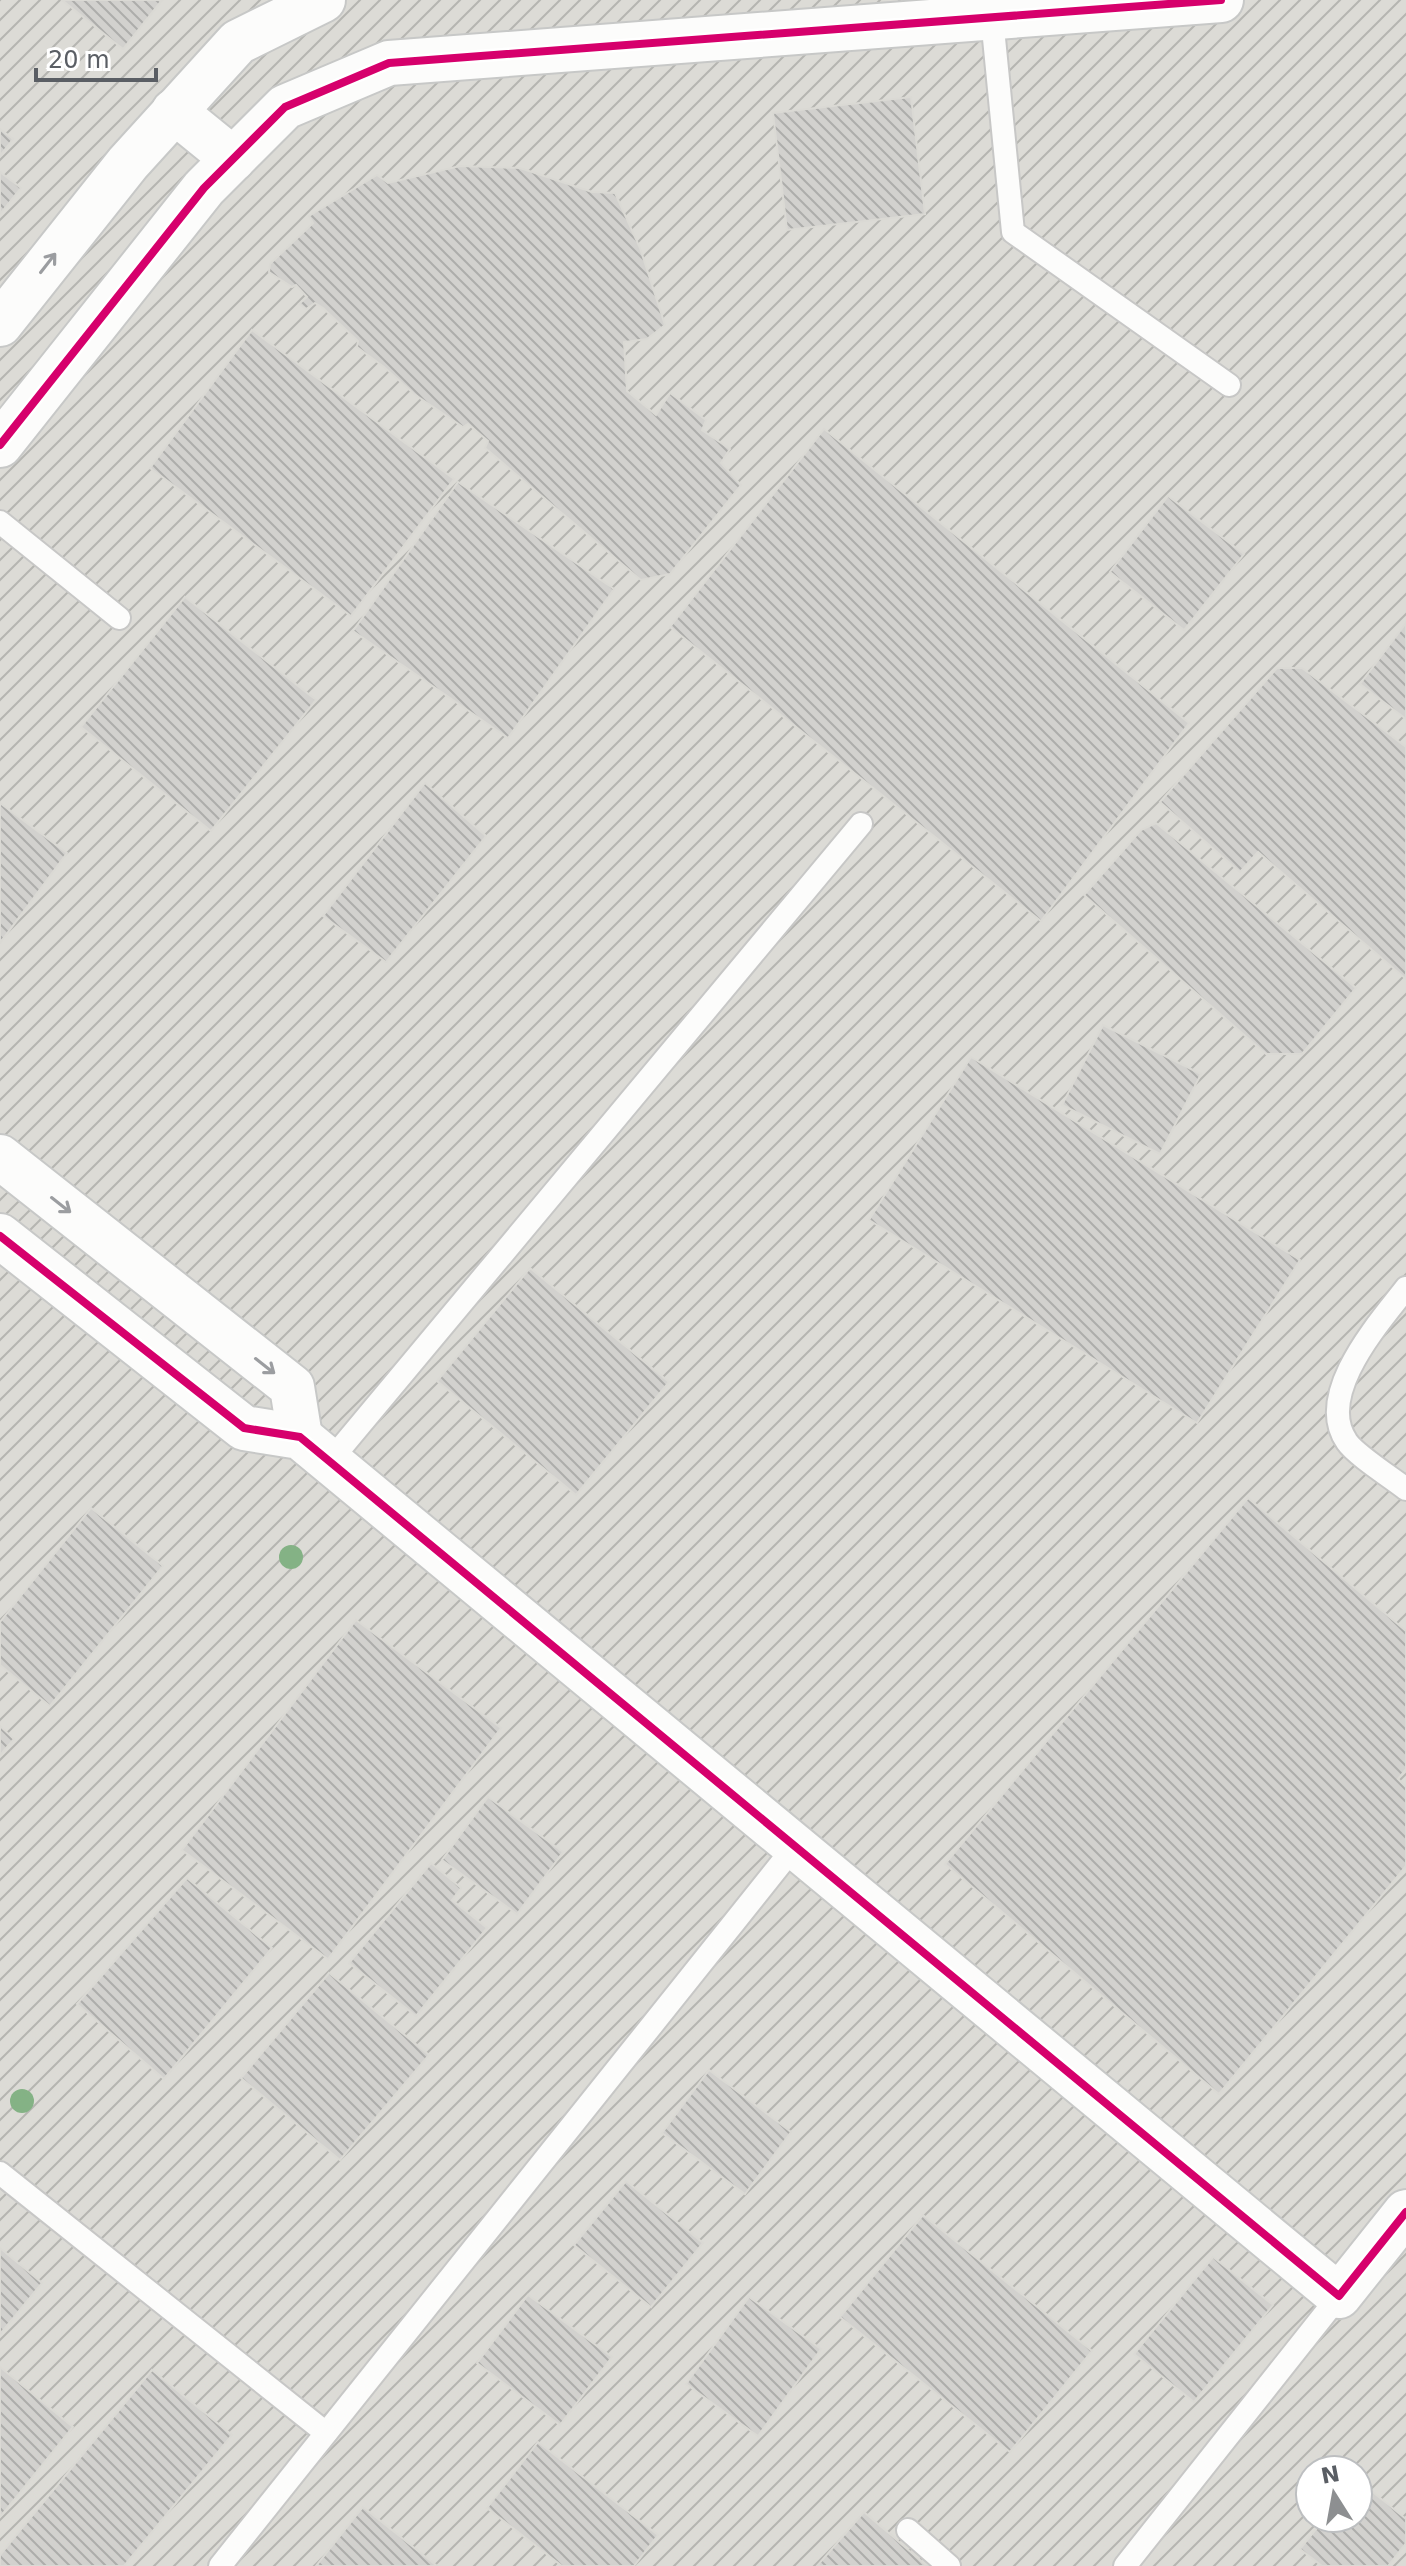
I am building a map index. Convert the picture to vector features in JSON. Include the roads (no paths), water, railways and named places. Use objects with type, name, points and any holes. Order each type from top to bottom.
[{"type":"street","points":[[0,324],[128,163],[238,42],[323,0]]},
{"type":"street","points":[[0,445],[204,188],[285,107],[389,63],[1221,0]]},
{"type":"street","points":[[174,111],[233,159]]},
{"type":"street","points":[[0,1157],[292,1387],[315,1449]]},
{"type":"street","points":[[0,1236],[244,1428],[315,1449],[1339,2296],[1406,2212]]},
{"type":"lane","points":[[992,18],[1013,232],[1229,385]]},
{"type":"lane","points":[[0,522],[119,618]]},
{"type":"lane","points":[[315,1449],[861,824]]},
{"type":"lane","points":[[1406,1288],[1361,1346],[1347,1375],[1340,1403],[1340,1424],[1348,1443],[1406,1489]]},
{"type":"lane","points":[[220,2566],[795,1846]]},
{"type":"lane","points":[[0,2173],[326,2433]]},
{"type":"lane","points":[[1125,2566],[1339,2296]]},
{"type":"lane","points":[[908,2530],[949,2566]]}]
